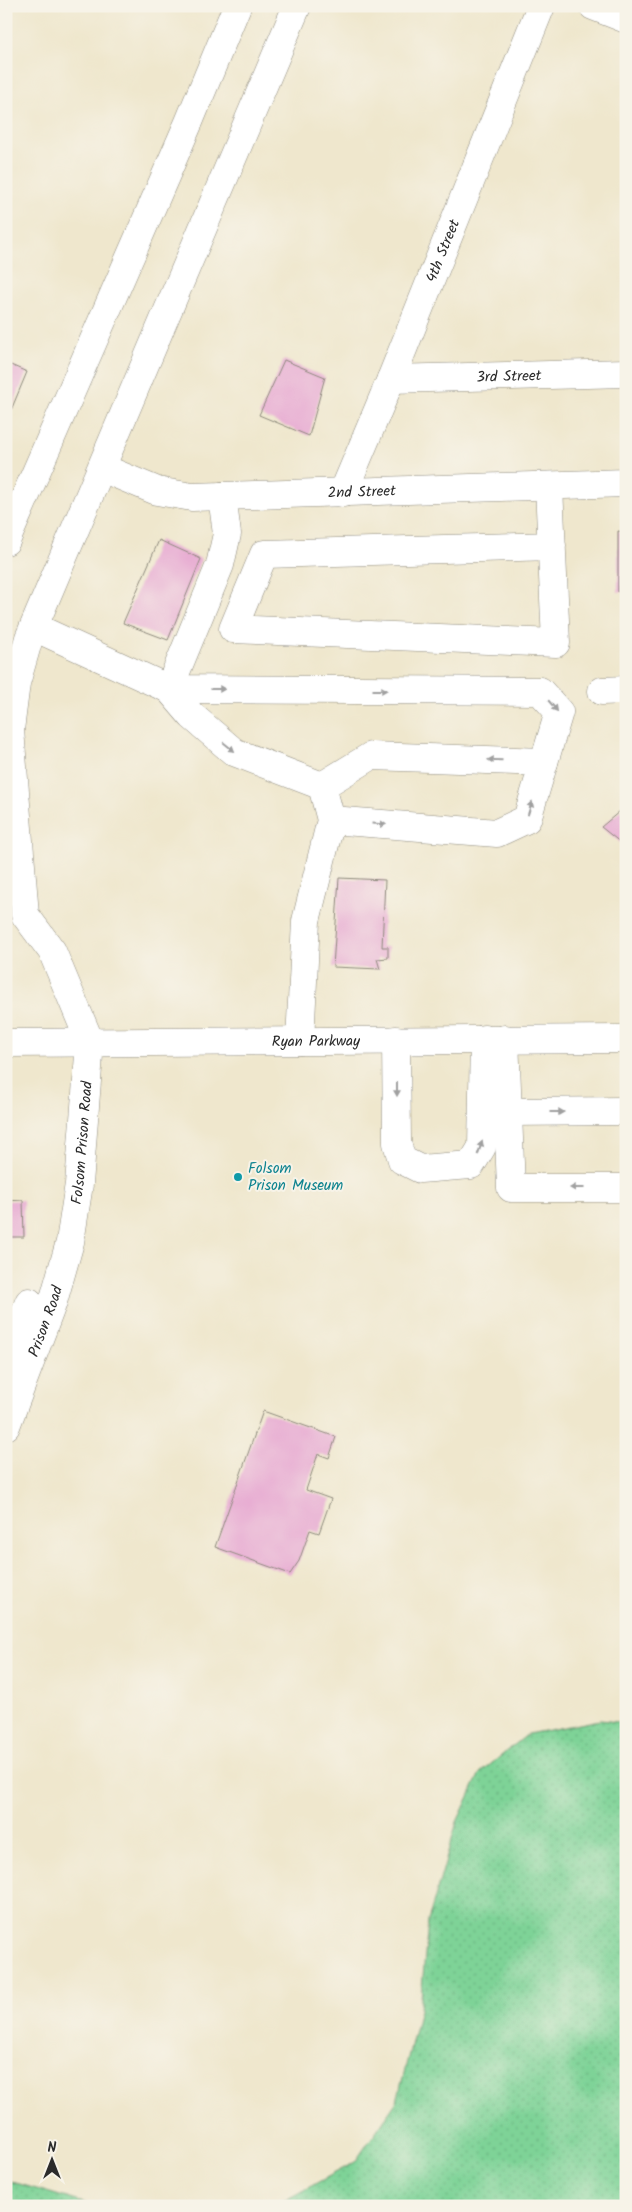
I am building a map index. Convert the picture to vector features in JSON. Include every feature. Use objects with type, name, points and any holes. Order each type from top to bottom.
[{"type":"street","points":[[6,541],[185,131],[237,6]]},
{"type":"street","points":[[25,915],[10,730],[16,683],[34,627],[297,6]]},
{"type":"street","name":"4th Street","points":[[343,493],[391,379],[541,6]]},
{"type":"street","points":[[593,6],[626,18]]},
{"type":"street","name":"3rd Street","points":[[391,379],[624,369]]},
{"type":"street","name":"2nd Street","points":[[102,468],[157,490],[192,497],[626,483]]},
{"type":"street","points":[[550,486],[556,643],[233,629],[264,554],[552,546]]},
{"type":"street","points":[[169,689],[220,565],[227,534],[222,496]]},
{"type":"street","points":[[34,627],[169,689],[540,691],[559,712],[527,819],[497,834],[330,820]]},
{"type":"street","points":[[169,689],[192,716],[234,752],[322,786]]},
{"type":"street","points":[[322,786],[371,756],[544,762]]},
{"type":"street","points":[[300,1041],[306,920],[330,820],[322,786]]},
{"type":"street","points":[[6,886],[52,951],[90,1042]]},
{"type":"street","points":[[396,1040],[397,1142],[402,1160],[420,1169],[471,1166],[482,1147],[494,1039]]},
{"type":"street","points":[[494,1039],[508,1112],[512,1188],[626,1188]]},
{"type":"street","name":"Ryan Parkway","points":[[6,1043],[626,1039]]},
{"type":"street","name":"Folsom Prison Road","points":[[70,1242],[79,1184],[90,1042]]},
{"type":"street","points":[[508,1112],[626,1111]]},
{"type":"street","name":"Prison Road","points":[[6,1426],[30,1302],[70,1242]]},
{"type":"street","points":[[6,1360],[30,1302]]},
{"type":"green space","points":[[600,1720],[626,1723],[626,2206],[257,2206],[282,2202],[355,2162],[397,2101],[420,2010],[428,1921],[457,1822],[480,1773],[528,1734]]},
{"type":"green space","points":[[6,2180],[94,2206],[6,2206]]},
{"type":"building","points":[[284,360],[325,377],[309,436],[259,415]]},
{"type":"building","points":[[6,363],[27,372],[6,422]]},
{"type":"building","points":[[618,531],[626,532],[626,592],[618,592]]},
{"type":"building","points":[[159,540],[201,559],[168,640],[123,623]]},
{"type":"building","points":[[626,806],[626,847],[601,827]]},
{"type":"building","points":[[339,878],[385,880],[382,947],[388,947],[388,958],[377,959],[380,969],[333,967]]},
{"type":"building","points":[[23,1200],[24,1237],[6,1237],[6,1201]]},
{"type":"building","points":[[263,1411],[336,1437],[329,1458],[318,1454],[306,1490],[331,1499],[319,1533],[310,1530],[299,1561],[290,1574],[215,1547]]},
{"type":"place","name":"Folsom Prison Museum","points":[[238,1177]]}]
